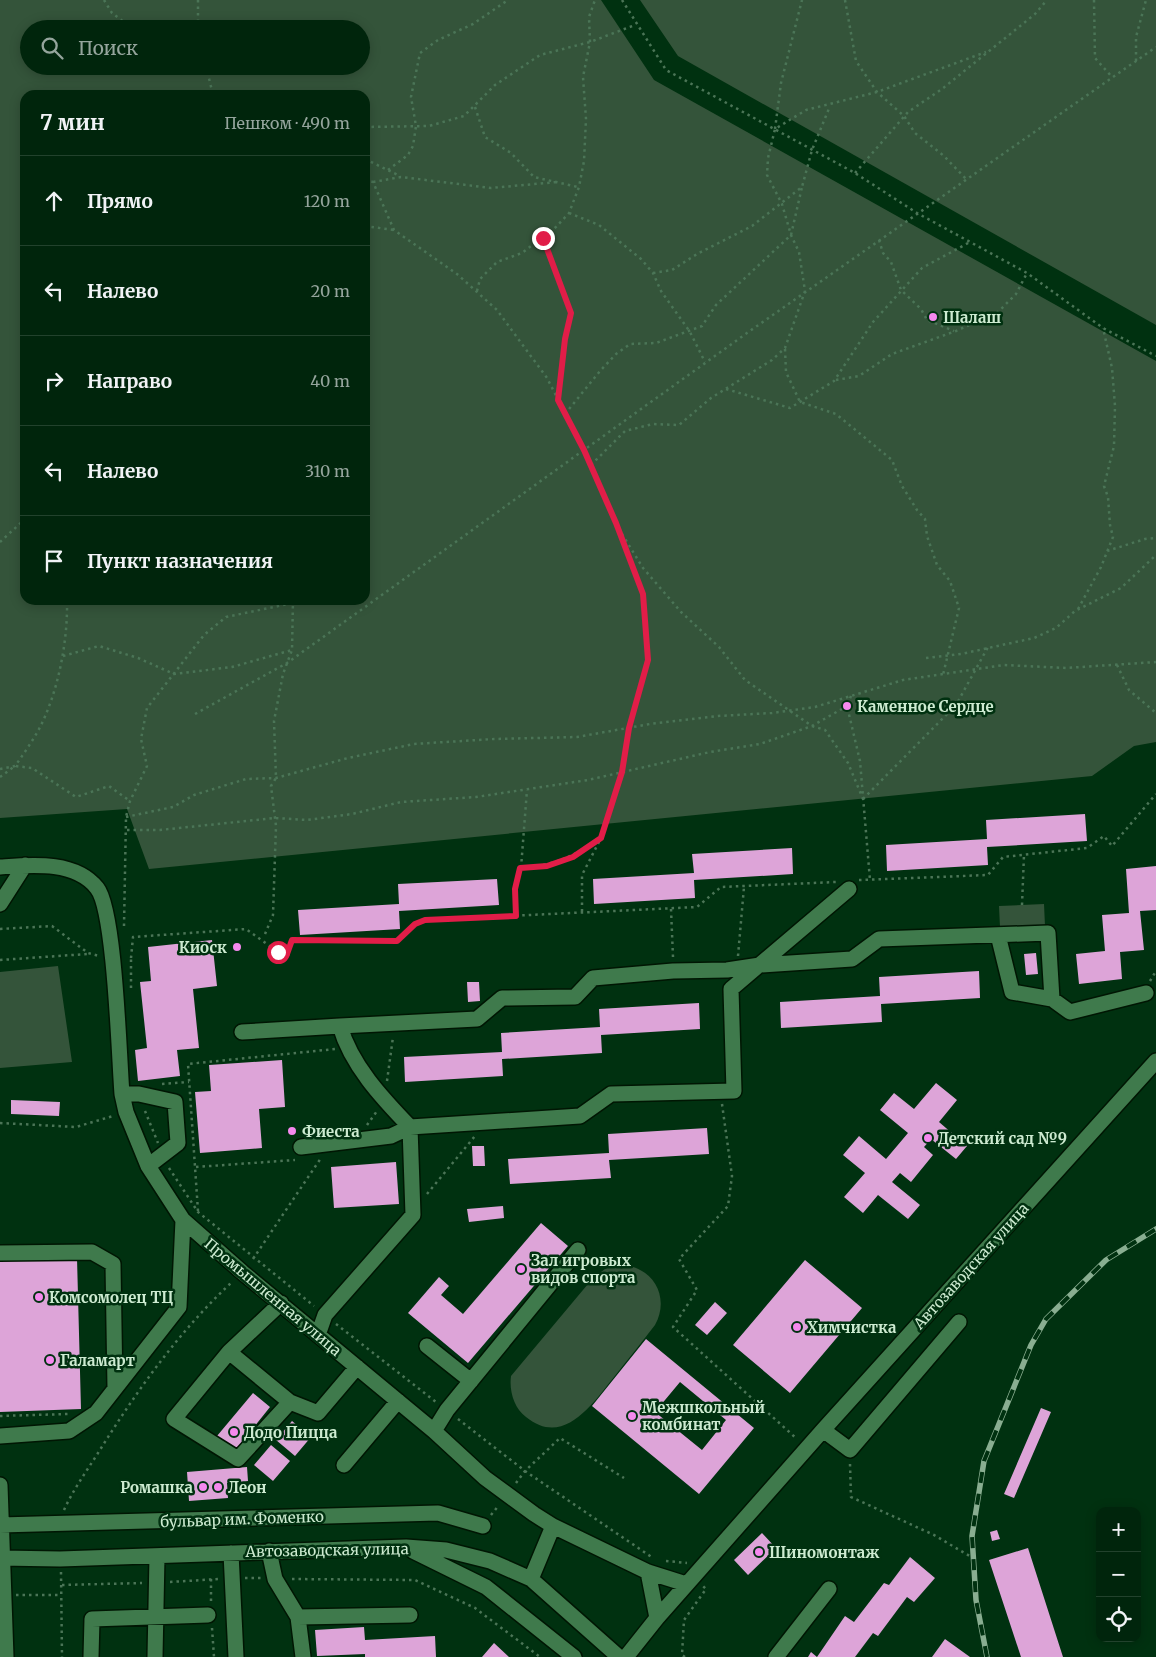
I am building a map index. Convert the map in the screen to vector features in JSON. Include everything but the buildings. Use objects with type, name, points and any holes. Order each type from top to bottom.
[{"type":"street","points":[[0,867],[25,865]]},
{"type":"street","points":[[0,904],[25,865]]},
{"type":"street","name":"Промышленная улица","points":[[25,865],[61,867],[83,876],[97,888],[108,922],[122,1094],[126,1112],[148,1166],[183,1220],[242,1272],[434,1431],[484,1478],[553,1526],[652,1566],[688,1575]]},
{"type":"street","points":[[302,1153],[330,1144],[392,1136],[410,1127],[580,1116],[611,1094],[734,1091],[731,989],[850,884]]},
{"type":"street","points":[[242,1032],[477,1019],[502,998],[574,997],[593,978],[852,959],[880,939],[1048,933],[1052,999]]},
{"type":"street","points":[[998,935],[1012,992],[1052,999],[1070,1012],[1146,993]]},
{"type":"street","points":[[318,1335],[325,1315],[414,1216],[410,1127],[385,1102],[346,1047],[340,1026]]},
{"type":"street","name":"Автозаводская улица","points":[[626,1657],[688,1575],[823,1430],[1156,1061]]},
{"type":"street","points":[[122,1094],[139,1094],[175,1102],[178,1144],[148,1166]]},
{"type":"street","points":[[0,1436],[69,1431],[96,1413],[179,1307],[183,1220]]},
{"type":"street","points":[[434,1431],[447,1410],[578,1250]]},
{"type":"street","points":[[0,1253],[92,1252],[113,1264],[115,1388]]},
{"type":"street","points":[[281,1303],[229,1352],[174,1419],[238,1459],[290,1402]]},
{"type":"street","points":[[823,1430],[850,1450],[959,1322]]},
{"type":"street","points":[[427,1346],[471,1382]]},
{"type":"street","points":[[229,1352],[290,1402],[318,1413],[356,1367]]},
{"type":"street","points":[[344,1465],[398,1401]]},
{"type":"street","points":[[0,1485],[6,1657]]},
{"type":"street","name":"бульвар им. Фоменко","points":[[1,1525],[438,1513],[483,1526]]},
{"type":"street","points":[[532,1579],[553,1526]]},
{"type":"street","points":[[406,1548],[486,1587],[574,1657]]},
{"type":"street","name":"Автозаводская улица","points":[[2,1558],[60,1559],[406,1548],[446,1550],[490,1561],[532,1579],[619,1657]]},
{"type":"street","points":[[269,1551],[275,1578],[298,1617],[302,1657]]},
{"type":"street","points":[[230,1553],[236,1657]]},
{"type":"street","points":[[155,1657],[157,1556]]},
{"type":"street","points":[[652,1566],[657,1618]]},
{"type":"street","points":[[776,1657],[829,1589]]},
{"type":"street","points":[[298,1617],[410,1614]]},
{"type":"street","points":[[91,1657],[92,1619],[208,1615]]},
{"type":"path","points":[[104,0],[112,13],[121,20]]},
{"type":"path","points":[[198,0],[198,20]]},
{"type":"path","points":[[388,170],[408,155],[413,146],[416,126],[411,97],[420,53],[438,40],[473,24],[508,0]]},
{"type":"path","points":[[477,292],[480,279],[497,262],[522,253],[543,238],[569,213],[579,187],[584,161],[586,119],[583,77],[590,42],[589,17],[596,0]]},
{"type":"path","points":[[622,0],[666,70],[855,173],[917,212],[1027,273],[1103,328],[1156,356]]},
{"type":"path","points":[[802,0],[781,82],[775,129],[768,158],[767,175],[782,204],[791,236],[799,252],[805,291],[785,348],[786,372],[800,402],[836,414],[892,460],[902,486],[925,519],[927,536],[937,564],[950,581],[959,608],[943,675]]},
{"type":"path","points":[[845,0],[856,61],[877,92],[904,116],[915,132],[944,156],[966,179]]},
{"type":"path","points":[[855,173],[904,116],[942,89],[1035,14],[1047,0]]},
{"type":"path","points":[[1094,0],[1095,58],[1113,77]]},
{"type":"path","points":[[1136,61],[1136,37],[1146,0]]},
{"type":"path","points":[[370,127],[429,126],[464,116],[496,85],[540,55],[590,42],[636,25]]},
{"type":"path","points":[[370,603],[805,291],[1156,47]]},
{"type":"path","points":[[775,129],[806,110],[830,106],[877,92],[986,52]]},
{"type":"path","points":[[208,75],[212,90]]},
{"type":"path","points":[[565,414],[600,371],[616,354],[630,344],[656,343],[702,326],[716,305],[791,236],[812,150],[830,106]]},
{"type":"path","points":[[475,107],[485,137],[511,152],[534,177],[579,187]]},
{"type":"path","points":[[370,161],[401,177]]},
{"type":"path","points":[[394,230],[372,182],[401,177],[491,188],[557,182]]},
{"type":"path","points":[[654,273],[672,270],[752,226],[802,188]]},
{"type":"path","points":[[569,213],[599,225],[641,259],[654,273],[675,313],[690,332],[706,362]]},
{"type":"path","points":[[370,227],[394,230],[457,274],[497,310],[547,378],[591,465],[643,594],[648,660],[629,728],[622,772],[601,838],[582,875],[582,913]]},
{"type":"path","points":[[543,238],[571,313],[565,339],[558,400]]},
{"type":"path","points":[[879,240],[883,253],[891,262],[901,290],[921,309],[926,320],[956,331]]},
{"type":"path","points":[[834,381],[873,322],[922,268],[971,242]]},
{"type":"path","points":[[726,389],[790,408],[834,381],[859,376],[892,354],[956,331],[998,312],[1016,294],[1027,273]]},
{"type":"path","points":[[1078,609],[1101,567],[1113,537],[1108,497],[1104,486],[1114,446],[1115,406],[1112,368],[1103,328]]},
{"type":"path","points":[[591,465],[625,430],[653,424],[679,425],[711,398],[772,360],[785,348]]},
{"type":"path","points":[[0,542],[20,524]]},
{"type":"path","points":[[617,526],[643,568],[681,612],[720,647],[745,680],[788,711],[812,726],[825,730],[843,756],[863,799]]},
{"type":"path","points":[[1107,551],[1145,539],[1156,538]]},
{"type":"path","points":[[926,658],[961,654],[988,646],[1034,638],[1056,628],[1078,609],[1121,588],[1156,554]]},
{"type":"path","points":[[0,778],[15,766],[39,730],[57,681],[62,656],[67,605]]},
{"type":"path","points":[[124,926],[126,817],[130,801],[147,766],[140,739],[147,708],[204,635],[226,617],[276,605]]},
{"type":"path","points":[[265,934],[273,915],[275,818],[271,786],[276,778],[274,721],[287,663],[292,650],[293,605]]},
{"type":"path","points":[[195,714],[287,663],[368,605]]},
{"type":"path","points":[[62,656],[99,646],[138,658],[174,674],[232,667],[292,650]]},
{"type":"path","points":[[863,799],[956,705],[988,646]]},
{"type":"path","points":[[126,817],[173,807],[194,795],[246,779],[276,778],[348,758],[414,744],[494,738],[577,737],[718,716],[788,711],[815,707],[904,680],[1004,665],[1066,668],[1156,662]]},
{"type":"path","points":[[1117,665],[1129,690],[1156,713]]},
{"type":"path","points":[[851,696],[847,706],[860,761],[870,880]]},
{"type":"path","points":[[127,830],[160,830],[275,818],[307,820],[352,814],[401,802],[476,797],[588,780],[710,752],[760,744],[812,726],[847,706]]},
{"type":"path","points":[[0,769],[15,766],[32,768],[76,796],[109,786],[130,801]]},
{"type":"path","points":[[516,916],[515,889],[520,868],[527,790]]},
{"type":"path","points":[[0,929],[52,926],[88,953],[112,960],[131,958],[133,937],[246,929],[278,952],[287,954],[292,940],[397,941],[415,924],[425,920],[697,907],[721,887],[850,884],[870,880],[988,875],[1003,857],[1087,848],[1104,836],[1112,846],[1156,794]]},
{"type":"path","points":[[520,868],[547,866],[573,857],[601,838]]},
{"type":"path","points":[[1022,905],[1024,855]]},
{"type":"path","points":[[736,969],[744,887]]},
{"type":"path","points":[[671,909],[672,941]]},
{"type":"path","points":[[0,960],[88,953]]},
{"type":"path","points":[[389,1071],[394,1023]]},
{"type":"path","points":[[198,1212],[188,1064],[346,1047]]},
{"type":"path","points":[[721,1092],[732,1176],[728,1206],[679,1259],[697,1290],[673,1327],[798,1440],[792,1447]]},
{"type":"path","points":[[139,1094],[161,1152]]},
{"type":"path","points":[[353,1140],[385,1102]]},
{"type":"path","points":[[0,1123],[76,1127],[126,1112]]},
{"type":"path","points":[[426,1195],[477,1134]]},
{"type":"path","points":[[59,1524],[65,1508],[114,1426],[176,1340],[207,1305],[253,1259],[330,1144]]},
{"type":"path","points":[[196,1167],[302,1153]]},
{"type":"path","points":[[312,1159],[322,1158]]},
{"type":"path","points":[[164,1160],[198,1212],[253,1259],[525,1471],[652,1566]]},
{"type":"path","points":[[0,1416],[96,1413]]},
{"type":"path","points":[[483,1526],[525,1471],[560,1438],[624,1478]]},
{"type":"path","points":[[850,1450],[851,1497],[934,1535],[973,1558]]},
{"type":"path","points":[[688,1575],[693,1556]]},
{"type":"path","points":[[60,1559],[62,1657]]},
{"type":"path","points":[[665,1561],[706,1589],[684,1620],[682,1655],[685,1657]]},
{"type":"path","points":[[62,1585],[156,1583],[232,1578],[415,1580],[475,1608],[540,1657]]},
{"type":"path","points":[[4,1595],[60,1595]]},
{"type":"green space","points":[[0,0],[601,0],[654,80],[1156,361],[1156,742],[1134,746],[1092,776],[149,869],[127,809],[0,818]]},
{"type":"green space","points":[[640,0],[1156,0],[1156,325],[678,56]]},
{"type":"green space","points":[[1044,904],[1045,926],[1000,927],[999,906]]},
{"type":"green space","points":[[58,966],[72,1062],[0,1068],[0,972]]},
{"type":"green space","points":[[619,1265],[631,1266],[641,1270],[655,1284],[661,1303],[655,1325],[587,1409],[565,1425],[553,1427],[540,1425],[526,1417],[515,1404],[511,1387],[511,1376],[593,1278],[605,1269]]},
{"type":"railway","points":[[987,1657],[976,1600],[972,1536],[984,1461],[1031,1345],[1046,1319],[1106,1260],[1156,1229]]},
{"type":"place","name":"Шалаш","points":[[933,317]]},
{"type":"place","name":"Каменное Сердце","points":[[847,706]]},
{"type":"place","name":"Киоск","points":[[237,947]]},
{"type":"place","name":"Фиеста","points":[[292,1131]]},
{"type":"place","name":"Детский сад №9","points":[[928,1138]]},
{"type":"place","name":"Зал игровых видов спорта","points":[[521,1269]]},
{"type":"place","name":"Комсомолец ТЦ","points":[[39,1297]]},
{"type":"place","name":"Химчистка","points":[[797,1327]]},
{"type":"place","name":"Галамарт","points":[[50,1360]]},
{"type":"place","name":"Межшкольный комбинат","points":[[632,1416]]},
{"type":"place","name":"Додо Пицца","points":[[234,1432]]},
{"type":"place","name":"Ромашка","points":[[203,1487]]},
{"type":"place","name":"Леон","points":[[218,1487]]},
{"type":"place","name":"Шиномонтаж","points":[[759,1552]]},
{"type":"route","points":[[278,952],[287,954],[292,940],[397,941],[415,924],[425,920],[516,916],[515,889],[520,868],[547,866],[573,857],[601,838],[622,772],[629,728],[648,660],[643,594],[616,523],[584,450],[558,400],[565,339],[571,313],[543,238]]}]
